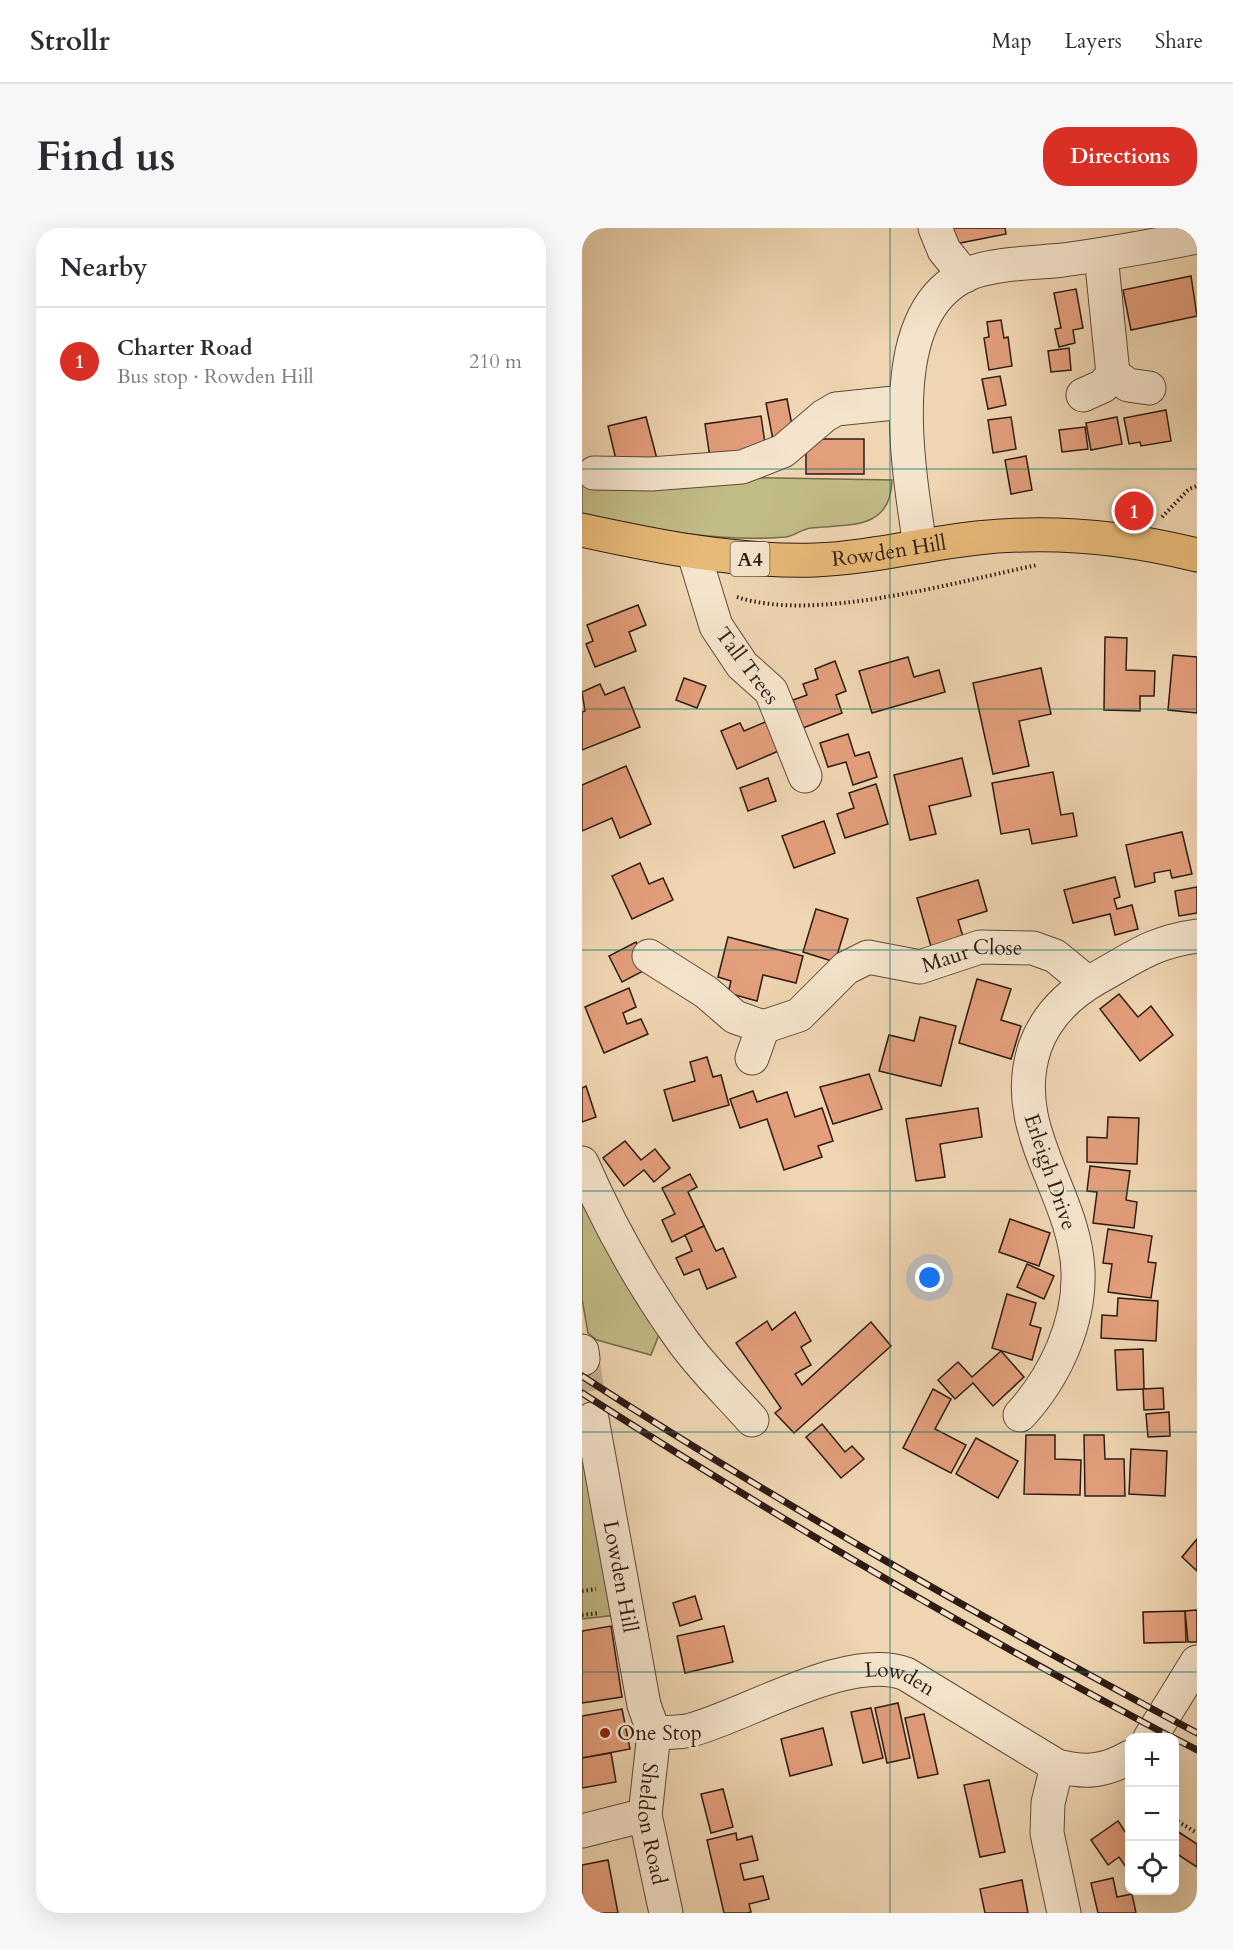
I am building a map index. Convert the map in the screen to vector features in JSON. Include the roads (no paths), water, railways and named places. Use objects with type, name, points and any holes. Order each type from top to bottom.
[{"type":"main road","name":"Rowden Hill","points":[[582,530],[694,554],[737,558],[818,560],[986,537],[1042,535],[1091,536],[1139,542],[1197,555]]},
{"type":"street","points":[[935,228],[944,250],[965,276]]},
{"type":"street","points":[[920,546],[904,402],[909,364],[920,328],[941,296],[965,276],[984,269],[1101,255],[1197,237]]},
{"type":"street","points":[[1083,395],[1104,386],[1113,374],[1101,255]]},
{"type":"street","points":[[1113,374],[1128,385],[1149,388]]},
{"type":"street","points":[[594,473],[651,474],[742,467],[783,451],[824,416],[836,409],[904,402]]},
{"type":"street","name":"Tall Trees","points":[[694,554],[716,626],[742,665],[771,691],[806,776]]},
{"type":"street","name":"Erleigh Drive","points":[[1020,1415],[1041,1388],[1061,1352],[1070,1327],[1078,1286],[1073,1239],[1028,1113],[1028,1072],[1044,1026],[1059,1007],[1088,983],[1157,944],[1197,936]]},
{"type":"street","name":"Maur Close","points":[[749,1022],[799,1015],[846,968],[868,957],[920,967],[980,946],[1021,946],[1045,951],[1055,956],[1088,983]]},
{"type":"street","points":[[649,956],[749,1022],[752,1058]]},
{"type":"street","points":[[582,1163],[603,1211],[640,1276],[683,1342],[752,1420]]},
{"type":"street","name":"Lowden Hill","points":[[592,1419],[644,1706],[654,1733]]},
{"type":"street","points":[[1153,1733],[1197,1662]]},
{"type":"street","name":"Lowden","points":[[654,1733],[690,1730],[836,1676],[884,1667],[906,1674],[1034,1755],[1057,1766],[1080,1772],[1094,1771],[1125,1759]]},
{"type":"street","name":"Sheldon Road","points":[[654,1733],[645,1815],[666,1913]]},
{"type":"street","points":[[1057,1766],[1048,1803],[1047,1833],[1064,1913]]},
{"type":"street","points":[[582,1831],[645,1815]]},
{"type":"tunnel","points":[[583,1359],[592,1419]]},
{"type":"railway","points":[[582,1376],[657,1424],[886,1561],[1197,1733]]},
{"type":"railway","points":[[582,1393],[727,1484],[874,1572],[1022,1657],[1164,1733]]},
{"type":"railway","points":[[1179,1741],[1197,1750]]},
{"type":"place","name":"Charter Road","points":[[1134,511]]},
{"type":"place","name":"One Stop","points":[[605,1733]]}]
